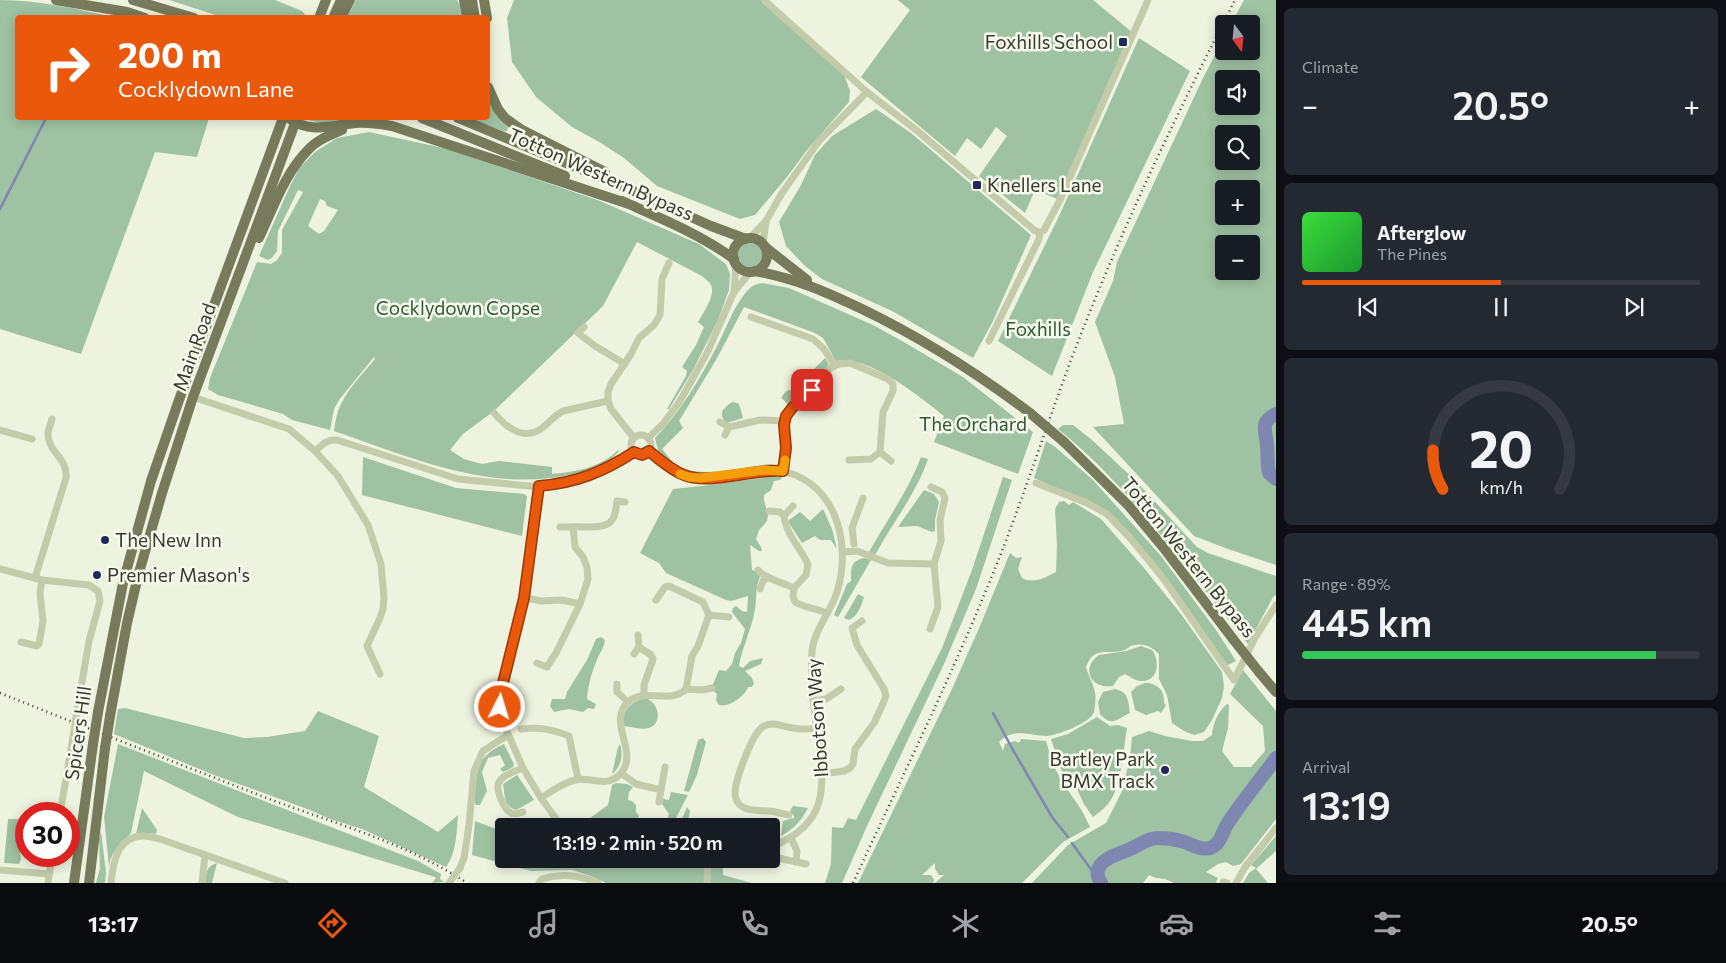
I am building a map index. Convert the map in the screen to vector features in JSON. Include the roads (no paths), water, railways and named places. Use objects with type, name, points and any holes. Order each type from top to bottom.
[{"type":"main road","points":[[56,0],[136,15]]},
{"type":"main road","points":[[133,0],[184,15]]},
{"type":"main road","points":[[320,15],[326,0]]},
{"type":"main road","points":[[334,15],[341,0]]},
{"type":"main road","points":[[342,15],[350,0]]},
{"type":"main road","points":[[464,0],[466,15]]},
{"type":"main road","points":[[472,0],[474,15]]},
{"type":"main road","points":[[484,0],[486,15]]},
{"type":"main road","points":[[490,91],[498,109],[506,118],[522,130],[608,173],[638,193]]},
{"type":"main road","name":"Main Road","points":[[122,590],[151,482],[182,392],[282,120]]},
{"type":"main road","name":"Main Road","points":[[134,592],[162,493],[193,397],[247,254],[294,120]]},
{"type":"main road","points":[[297,120],[317,128],[372,122],[392,126],[626,203]]},
{"type":"main road","name":"Totton Western Bypass","points":[[427,120],[520,157],[626,203],[718,247],[735,261]]},
{"type":"main road","name":"Totton Western Bypass","points":[[463,120],[638,193],[711,226],[748,238]]},
{"type":"main road","points":[[247,254],[255,246],[292,170],[309,148],[333,133],[372,122]]},
{"type":"main road","points":[[748,238],[759,240],[764,245],[767,255],[765,263],[753,271],[740,268],[735,261],[734,249],[737,244],[748,238]]},
{"type":"main road","name":"Totton Western Bypass","points":[[764,245],[793,271],[818,288]]},
{"type":"main road","name":"Totton Western Bypass","points":[[753,271],[791,279],[818,288],[893,324],[932,346],[1000,390],[1030,414],[1064,442],[1101,477],[1134,513],[1163,547],[1276,692]]},
{"type":"main road","name":"Spicers Hill","points":[[74,883],[98,712],[122,590]]},
{"type":"main road","name":"Spicers Hill","points":[[89,883],[105,748],[134,592]]},
{"type":"street","points":[[764,0],[867,92],[915,129],[1034,230],[1040,232]]},
{"type":"street","points":[[989,342],[1039,239],[1040,232],[1044,230],[1054,211],[1148,0]]},
{"type":"street","points":[[748,238],[766,221],[782,193],[819,141],[867,92]]},
{"type":"street","points":[[764,245],[766,221]]},
{"type":"street","points":[[734,292],[735,261]]},
{"type":"street","points":[[634,438],[611,409],[608,401],[609,388],[639,338],[654,324],[661,312],[662,282],[669,263]]},
{"type":"street","points":[[648,438],[663,424],[680,401],[707,353],[734,292],[753,271]]},
{"type":"street","points":[[752,317],[813,339],[823,348],[835,365]]},
{"type":"street","points":[[584,327],[578,333],[625,364]]},
{"type":"street","points":[[783,471],[786,448],[785,421],[788,412],[810,393],[835,365],[850,363],[888,379],[893,384],[893,393],[882,415],[880,452],[875,457],[866,460],[849,460]]},
{"type":"street","points":[[193,397],[279,425],[298,436],[316,451],[338,476],[365,518],[378,554],[382,572],[383,609],[367,646],[380,674]]},
{"type":"street","points":[[494,413],[512,430],[527,434],[540,430],[563,410],[608,401]]},
{"type":"street","points":[[21,642],[36,646],[39,644],[43,621],[39,579],[66,473],[63,463],[48,439],[48,431],[52,419]]},
{"type":"street","points":[[720,422],[729,427],[760,420],[785,421]]},
{"type":"street","points":[[724,435],[729,427]]},
{"type":"street","points":[[0,430],[32,439]]},
{"type":"street","points":[[643,435],[648,438],[651,443],[649,451],[642,455],[634,452],[631,445],[634,438],[643,435]]},
{"type":"street","points":[[316,451],[326,441],[338,440],[458,479],[539,486],[558,484],[592,476],[608,469],[634,452]]},
{"type":"street","name":"Ibbotson Way","points":[[649,451],[672,469],[694,478],[728,476],[763,470],[783,471],[800,476],[818,490],[830,505],[838,523],[843,552],[842,573],[836,594],[812,648],[810,674],[823,774],[820,800],[813,816],[802,829],[791,838],[780,843]]},
{"type":"street","points":[[880,452],[891,461]]},
{"type":"street","points":[[1036,483],[1087,503],[1106,514],[1131,539],[1163,578],[1234,680],[1256,636],[1276,605]]},
{"type":"street","points":[[539,486],[524,598],[500,699],[505,727],[523,768],[555,818]]},
{"type":"street","points":[[930,629],[938,607],[934,564],[941,541],[940,520],[945,496],[942,492],[931,487]]},
{"type":"street","points":[[854,544],[852,534],[854,522],[863,498]]},
{"type":"street","points":[[560,527],[607,525],[612,521],[617,501],[625,502]]},
{"type":"street","points":[[784,516],[794,506]]},
{"type":"street","points":[[769,510],[780,512],[784,516],[787,530],[808,564],[806,575],[794,588],[793,596],[795,602],[827,613]]},
{"type":"street","points":[[838,523],[854,522]]},
{"type":"street","points":[[537,663],[548,666],[556,653],[580,604],[588,579],[588,567],[575,547],[573,527]]},
{"type":"street","points":[[843,552],[857,551],[888,563],[934,564]]},
{"type":"street","points":[[0,569],[39,579]]},
{"type":"street","points":[[758,570],[762,575],[794,588]]},
{"type":"street","points":[[760,588],[763,581],[768,577]]},
{"type":"street","name":"Spicers Hill","points":[[39,579],[89,585],[96,589],[100,601],[89,640],[62,802]]},
{"type":"street","points":[[656,600],[667,586],[672,586],[703,602],[709,615],[698,646],[692,656],[686,688]]},
{"type":"street","points":[[524,598],[542,601],[562,600],[580,604]]},
{"type":"street","points":[[709,615],[729,617]]},
{"type":"street","points":[[823,774],[844,771],[850,768],[855,749],[874,723],[886,696],[884,689],[857,645],[850,629],[862,621]]},
{"type":"street","points":[[634,654],[639,646],[638,635]]},
{"type":"street","points":[[639,646],[651,655],[653,659],[644,685],[644,695]]},
{"type":"street","points":[[617,684],[617,692],[628,702]]},
{"type":"street","points":[[541,798],[567,782],[578,779],[602,782],[612,780],[621,773],[625,766],[626,757],[620,716],[628,702],[644,695],[665,696],[677,694],[686,688],[704,690],[712,688]]},
{"type":"street","points":[[813,701],[826,698],[841,689]]},
{"type":"street","points":[[789,815],[771,811],[751,810],[741,806],[736,800],[735,791],[744,760],[753,738],[758,730],[765,726],[775,723],[804,730],[816,728]]},
{"type":"street","points":[[521,729],[536,727],[569,736],[578,779]]},
{"type":"street","points":[[449,883],[460,868],[464,858],[474,771],[482,751],[508,735]]},
{"type":"street","points":[[659,802],[665,767]]},
{"type":"street","points":[[523,768],[502,778],[498,782],[498,792],[508,812],[513,814],[523,812]]},
{"type":"street","points":[[621,773],[640,786],[661,790]]},
{"type":"street","points":[[1236,883],[1245,867],[1276,828]]},
{"type":"street","points":[[111,883],[113,862],[119,850],[126,842],[135,837],[144,836],[160,838],[285,883]]},
{"type":"street","points":[[791,838],[797,851],[796,862]]},
{"type":"street","points":[[202,883],[206,855]]},
{"type":"street","points":[[780,858],[806,864]]},
{"type":"street","points":[[48,883],[50,867]]},
{"type":"street","points":[[707,883],[708,868]]},
{"type":"street","points":[[0,870],[49,874]]},
{"type":"street","points":[[539,883],[542,879],[572,875],[598,883]]},
{"type":"waterway","points":[[0,209],[45,120]]},
{"type":"waterway","points":[[1276,414],[1267,420],[1265,424],[1269,473],[1276,479]]},
{"type":"waterway","points":[[993,713],[1052,817],[1068,837]]},
{"type":"waterway","points":[[1101,883],[1098,873],[1103,862],[1150,839],[1161,838],[1181,841],[1206,849],[1214,846],[1239,807],[1276,758]]},
{"type":"waterway","points":[[1072,843],[1092,871],[1097,873]]},
{"type":"railway","points":[[853,883],[987,588],[1012,525],[1081,334],[1116,249],[1194,82],[1235,0]]},
{"type":"railway","points":[[0,693],[272,800],[397,846],[444,869],[467,883]]},
{"type":"place","name":"Foxhills School","points":[[1123,42]]},
{"type":"place","name":"Knellers Lane","points":[[977,185]]},
{"type":"place","name":"The New Inn","points":[[105,540]]},
{"type":"place","name":"Premier Mason's","points":[[97,575]]},
{"type":"place","name":"Bartley Park BMX Track","points":[[1165,770]]},
{"type":"park label","name":"Cocklydown Copse","points":[[458,308]]},
{"type":"park label","name":"Foxhills","points":[[1038,329]]},
{"type":"park label","name":"The Orchard","points":[[973,424]]}]
